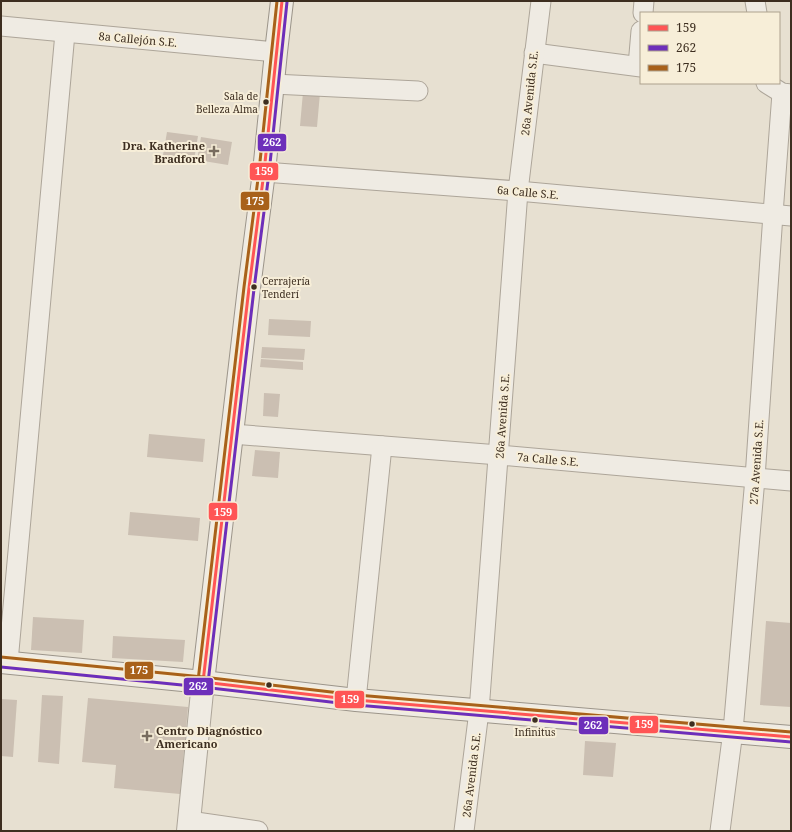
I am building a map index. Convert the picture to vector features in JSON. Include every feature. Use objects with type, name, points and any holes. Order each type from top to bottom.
[{"type":"main road","points":[[188,826],[203,682],[248,295],[264,172],[282,1]]},
{"type":"main road","points":[[5,662],[203,682],[356,700],[791,736]]},
{"type":"street","name":"26a Avenida S.E.","points":[[464,831],[479,711],[500,455],[518,191],[541,1]]},
{"type":"street","points":[[643,12],[644,1]]},
{"type":"street","points":[[755,1],[757,12]]},
{"type":"street","name":"8a Callejón S.E.","points":[[1,26],[276,52]]},
{"type":"street","points":[[5,662],[66,33]]},
{"type":"street","points":[[534,53],[639,66],[640,48]]},
{"type":"street","points":[[273,84],[418,90]]},
{"type":"street","points":[[768,84],[787,93]]},
{"type":"street","name":"27a Avenida S.E.","points":[[720,831],[733,731],[755,478],[782,215],[787,93]]},
{"type":"street","name":"6a Calle S.E.","points":[[264,172],[518,191],[782,215]]},
{"type":"street","name":"7a Calle S.E.","points":[[232,434],[500,455],[791,481]]},
{"type":"street","points":[[356,700],[382,446]]},
{"type":"street","points":[[188,826],[258,831]]},
{"type":"building","points":[[303,92],[320,93],[317,127],[300,126]]},
{"type":"building","points":[[167,132],[198,136],[194,160],[163,155]]},
{"type":"building","name":"Dra. Katherine Bradford","points":[[201,137],[232,142],[228,165],[197,160]]},
{"type":"building","points":[[269,319],[311,321],[310,337],[268,335]]},
{"type":"building","points":[[262,347],[305,349],[304,360],[261,358]]},
{"type":"building","points":[[261,359],[303,362],[303,370],[260,367]]},
{"type":"building","points":[[264,393],[280,394],[278,417],[263,416]]},
{"type":"building","points":[[149,434],[205,439],[203,462],[147,457]]},
{"type":"building","points":[[255,450],[280,452],[278,478],[252,476]]},
{"type":"building","points":[[130,512],[200,518],[198,541],[128,535]]},
{"type":"building","points":[[33,617],[84,620],[82,653],[31,650]]},
{"type":"building","points":[[766,621],[791,623],[791,707],[760,705]]},
{"type":"building","points":[[113,636],[185,640],[183,662],[112,658]]},
{"type":"building","points":[[42,695],[63,696],[59,764],[38,762]]},
{"type":"building","name":"Centro Diagnóstico Americano","points":[[88,698],[188,707],[180,794],[114,788],[116,765],[82,762]]},
{"type":"building","points":[[1,699],[17,700],[13,757],[1,756]]},
{"type":"building","points":[[585,741],[616,743],[613,777],[583,775]]},
{"type":"transit line","name":"175","points":[[198,681],[259,171],[277,1]]},
{"type":"transit line","name":"159","points":[[203,682],[264,172],[282,1]]},
{"type":"transit line","name":"262","points":[[208,683],[269,173],[287,2]]},
{"type":"transit line","name":"175","points":[[1,657],[203,677],[357,695],[791,732]]},
{"type":"transit line","name":"262","points":[[1,667],[202,687],[356,705],[791,742]]},
{"type":"transit line","name":"159","points":[[203,682],[356,700],[791,737]]},
{"type":"place","name":"Sala de Belleza Alma","points":[[266,102]]},
{"type":"place","name":"Dra. Katherine Bradford","points":[[214,151]]},
{"type":"place","name":"Cerrajería Tenderí","points":[[254,287]]},
{"type":"place","name":"Infinitus","points":[[535,720]]},
{"type":"place","name":"Centro Diagnóstico Americano","points":[[147,736]]}]
